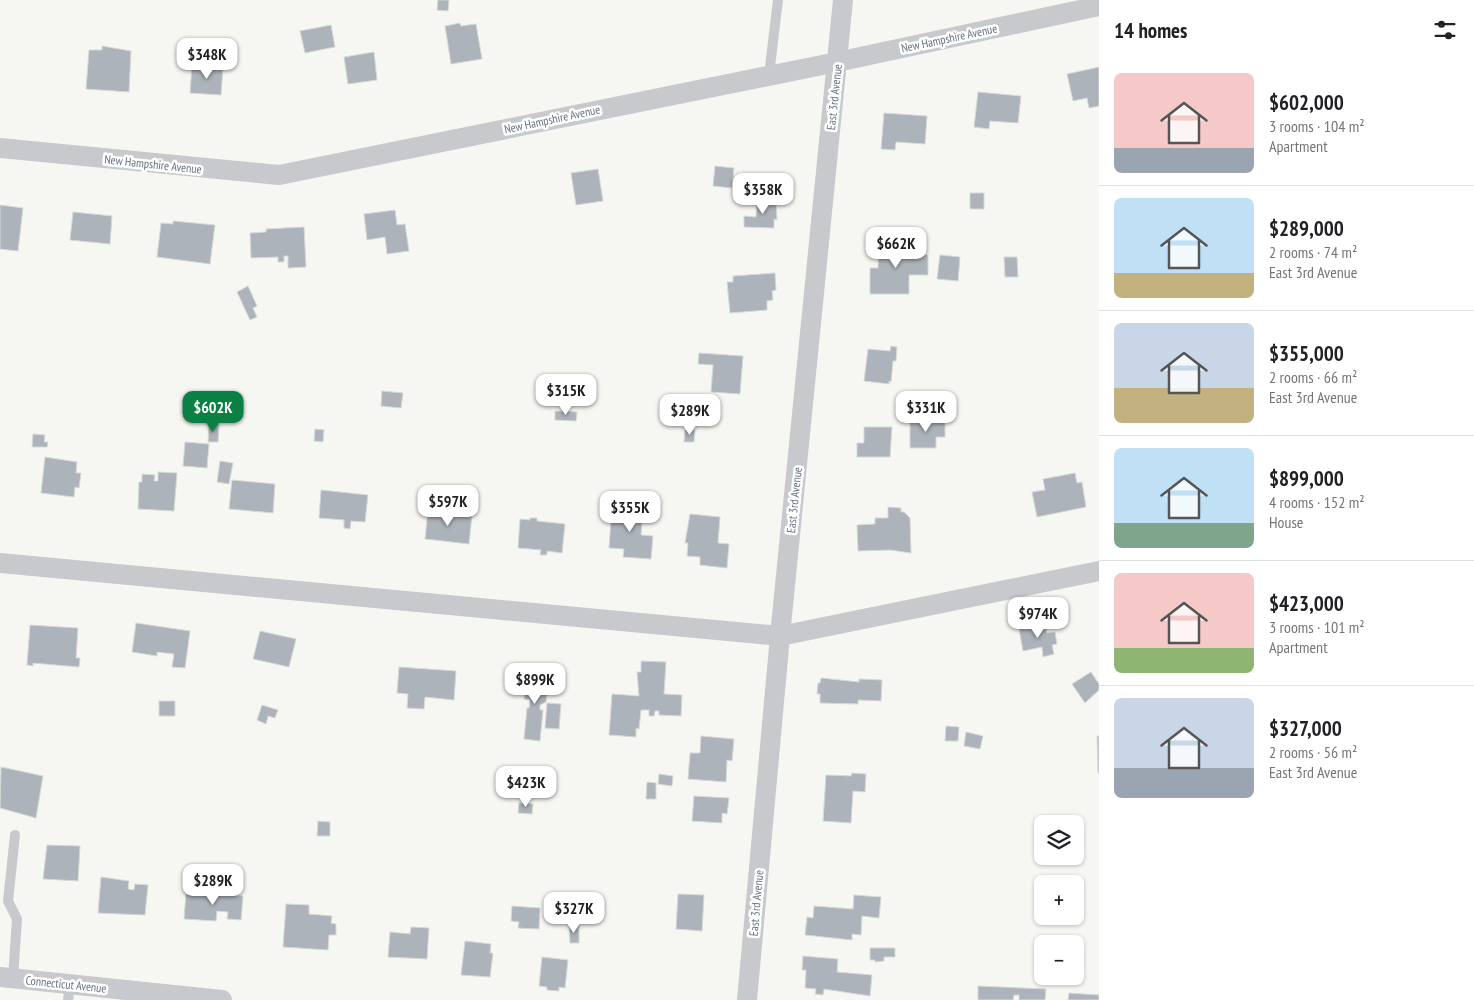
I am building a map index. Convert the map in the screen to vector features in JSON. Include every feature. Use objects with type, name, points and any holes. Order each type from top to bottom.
[{"type":"street","name":"East 3rd Avenue","points":[[747,1000],[780,636],[843,0]]},
{"type":"street","name":"New Hampshire Avenue","points":[[0,148],[279,175],[837,62],[1099,6]]},
{"type":"street","points":[[0,563],[780,636],[1099,571]]},
{"type":"street","name":"Connecticut Avenue","points":[[7,977],[69,992],[222,1000]]},
{"type":"lane","points":[[769,75],[778,0]]},
{"type":"lane","points":[[7,977],[17,919],[8,901],[15,835]]},
{"type":"building","points":[[438,0],[449,0],[448,11],[437,10]]},
{"type":"building","points":[[460,23],[461,26],[476,24],[482,59],[451,64],[445,26]]},
{"type":"building","points":[[331,25],[335,47],[305,53],[300,31]]},
{"type":"building","points":[[102,46],[131,51],[129,92],[86,89],[89,50],[102,50]]},
{"type":"building","points":[[181,47],[193,49],[191,65],[179,63]]},
{"type":"building","points":[[374,52],[377,80],[348,84],[344,57]]},
{"type":"building","points":[[192,65],[223,67],[221,95],[190,93]]},
{"type":"building","points":[[1099,67],[1099,106],[1089,108],[1087,98],[1073,101],[1067,74]]},
{"type":"building","points":[[978,92],[1021,96],[1018,123],[990,121],[989,129],[974,127]]},
{"type":"building","points":[[884,113],[927,116],[925,144],[896,142],[895,150],[881,149]]},
{"type":"building","points":[[715,166],[734,168],[732,188],[713,186]]},
{"type":"building","points":[[598,169],[603,201],[576,205],[571,173]]},
{"type":"building","points":[[970,193],[984,193],[984,209],[970,209]]},
{"type":"building","points":[[757,199],[776,200],[777,220],[774,219],[774,228],[744,227],[744,216],[756,217]]},
{"type":"building","points":[[0,205],[23,208],[18,251],[0,249]]},
{"type":"building","points":[[395,210],[397,225],[405,224],[409,251],[387,254],[385,237],[367,240],[364,214]]},
{"type":"building","points":[[73,212],[112,216],[110,244],[70,240]]},
{"type":"building","points":[[173,221],[215,225],[210,264],[157,257],[161,223],[173,224]]},
{"type":"building","points":[[304,227],[306,267],[288,268],[288,256],[284,256],[284,262],[278,262],[278,257],[251,258],[250,233],[266,232],[266,229]]},
{"type":"building","points":[[879,242],[911,242],[911,255],[928,255],[928,275],[909,275],[909,294],[870,294],[870,268],[878,268]]},
{"type":"building","points":[[940,255],[960,257],[958,281],[937,279]]},
{"type":"building","points":[[1004,257],[1017,257],[1018,277],[1005,277]]},
{"type":"building","points":[[775,273],[776,290],[772,291],[773,300],[767,301],[767,310],[730,313],[727,282],[733,282],[733,276]]},
{"type":"building","points":[[248,286],[257,306],[253,308],[257,317],[250,320],[237,292]]},
{"type":"building","points":[[891,346],[897,347],[896,361],[893,361],[891,382],[889,381],[889,384],[864,381],[868,349],[890,351]]},
{"type":"building","points":[[699,353],[743,356],[740,394],[711,392],[713,365],[698,364]]},
{"type":"building","points":[[382,391],[403,393],[401,408],[381,406]]},
{"type":"building","points":[[555,411],[577,412],[576,421],[555,420]]},
{"type":"building","points":[[910,419],[945,419],[945,437],[936,437],[936,448],[910,448]]},
{"type":"building","points":[[209,423],[219,424],[218,442],[208,442]]},
{"type":"building","points":[[864,427],[892,427],[890,457],[857,457],[857,443],[864,443]]},
{"type":"building","points":[[315,429],[324,430],[323,442],[314,441]]},
{"type":"building","points":[[685,430],[695,430],[694,442],[684,442]]},
{"type":"building","points":[[33,434],[45,435],[44,442],[48,442],[47,447],[32,447]]},
{"type":"building","points":[[185,442],[209,444],[207,468],[183,466]]},
{"type":"building","points":[[45,457],[77,462],[76,473],[81,473],[79,488],[75,487],[74,497],[41,493]]},
{"type":"building","points":[[220,461],[233,463],[229,484],[217,482]]},
{"type":"building","points":[[158,472],[177,473],[174,511],[138,509],[139,482],[142,482],[142,474],[155,475],[154,481],[158,481]]},
{"type":"building","points":[[1075,473],[1077,483],[1082,482],[1086,507],[1037,517],[1032,492],[1045,490],[1043,479]]},
{"type":"building","points":[[232,480],[275,484],[273,513],[229,509]]},
{"type":"building","points":[[321,490],[368,495],[365,522],[351,521],[350,529],[344,528],[344,520],[319,518]]},
{"type":"building","points":[[612,506],[643,509],[641,535],[653,536],[651,559],[623,557],[624,549],[609,548]]},
{"type":"building","points":[[888,507],[901,508],[901,512],[904,512],[910,518],[911,553],[890,550],[858,551],[857,525],[875,524],[875,518],[888,518]]},
{"type":"building","points":[[428,510],[472,515],[469,544],[425,539]]},
{"type":"building","points":[[690,514],[720,517],[718,543],[729,544],[727,568],[700,565],[700,557],[687,556],[688,543],[685,543]]},
{"type":"building","points":[[530,518],[537,518],[537,521],[565,524],[562,553],[547,551],[547,555],[540,555],[541,550],[518,548],[520,519],[530,520]]},
{"type":"building","points":[[136,623],[190,631],[185,668],[172,667],[174,654],[157,652],[157,656],[132,652]]},
{"type":"building","points":[[1045,624],[1047,633],[1055,632],[1057,644],[1052,645],[1054,654],[1043,657],[1042,647],[1023,651],[1019,629]]},
{"type":"building","points":[[30,625],[78,628],[76,658],[80,658],[79,667],[33,663],[33,666],[27,665]]},
{"type":"building","points":[[260,631],[296,639],[289,667],[253,659]]},
{"type":"building","points":[[641,661],[666,662],[664,694],[682,695],[681,716],[659,715],[659,711],[655,711],[654,716],[649,716],[649,710],[641,710],[639,729],[636,728],[636,737],[609,735],[612,694],[639,696],[637,672],[641,672]]},
{"type":"building","points":[[399,667],[456,671],[454,700],[425,697],[424,709],[407,708],[408,694],[397,693]]},
{"type":"building","points":[[1091,672],[1099,684],[1099,690],[1085,703],[1072,684]]},
{"type":"building","points":[[526,675],[549,677],[546,702],[540,705],[540,710],[543,710],[540,741],[524,739],[527,708],[529,708],[530,700],[524,699]]},
{"type":"building","points":[[821,678],[859,682],[859,679],[882,680],[881,701],[858,700],[858,704],[820,703],[820,694],[817,694],[818,683],[820,683]]},
{"type":"building","points":[[159,701],[175,701],[175,716],[159,716]]},
{"type":"building","points":[[547,703],[561,704],[559,729],[545,728]]},
{"type":"building","points":[[262,705],[278,710],[275,718],[268,716],[266,724],[257,720]]},
{"type":"building","points":[[946,726],[959,727],[958,741],[945,741]]},
{"type":"building","points":[[966,732],[983,736],[980,749],[964,746]]},
{"type":"building","points":[[701,736],[734,739],[732,761],[727,760],[726,782],[688,779],[690,753],[700,753]]},
{"type":"building","points":[[1097,736],[1099,736],[1099,773],[1098,773]]},
{"type":"building","points":[[1,767],[43,776],[36,818],[0,808]]},
{"type":"building","points":[[852,773],[866,774],[865,792],[853,791],[851,823],[823,821],[826,775],[851,776]]},
{"type":"building","points":[[659,774],[673,776],[672,786],[658,784]]},
{"type":"building","points":[[647,782],[656,783],[656,799],[646,799]]},
{"type":"building","points":[[694,796],[729,798],[727,814],[722,813],[722,823],[692,821]]},
{"type":"building","points":[[519,803],[533,804],[532,814],[518,813]]},
{"type":"building","points":[[318,821],[330,822],[330,836],[317,836]]},
{"type":"building","points":[[47,845],[80,846],[78,881],[43,879]]},
{"type":"building","points":[[101,877],[129,881],[128,889],[134,890],[135,884],[148,885],[145,915],[98,913]]},
{"type":"building","points":[[207,889],[228,891],[228,895],[243,896],[241,920],[227,919],[228,912],[217,911],[216,921],[184,919],[186,893],[207,894]]},
{"type":"building","points":[[678,894],[704,895],[702,931],[676,929]]},
{"type":"building","points":[[854,895],[881,897],[879,918],[862,916],[861,935],[852,934],[852,940],[805,935],[807,917],[813,918],[814,906],[853,909]]},
{"type":"building","points":[[286,904],[309,905],[309,914],[332,916],[331,923],[336,924],[336,935],[329,935],[328,950],[283,947]]},
{"type":"building","points":[[545,905],[556,906],[555,918],[545,918]]},
{"type":"building","points":[[512,906],[540,908],[539,929],[518,928],[519,922],[511,921]]},
{"type":"building","points":[[569,925],[579,925],[579,943],[570,943]]},
{"type":"building","points":[[411,927],[429,928],[427,959],[388,957],[390,932],[410,934]]},
{"type":"building","points":[[465,941],[491,944],[490,953],[493,953],[490,977],[461,975]]},
{"type":"building","points":[[870,948],[895,948],[895,957],[884,957],[884,961],[875,962],[875,960],[870,960]]},
{"type":"building","points":[[803,956],[838,959],[837,972],[872,975],[870,996],[824,989],[823,995],[815,994],[816,989],[805,988],[806,970],[802,970]]},
{"type":"building","points":[[542,957],[568,960],[565,988],[559,987],[559,991],[547,990],[547,987],[539,986]]},
{"type":"building","points":[[978,986],[1046,989],[1045,1000],[1019,1000],[1019,995],[1014,995],[1013,1000],[978,1000]]},
{"type":"building","points":[[1069,993],[1099,995],[1099,1000],[1068,1000]]}]
